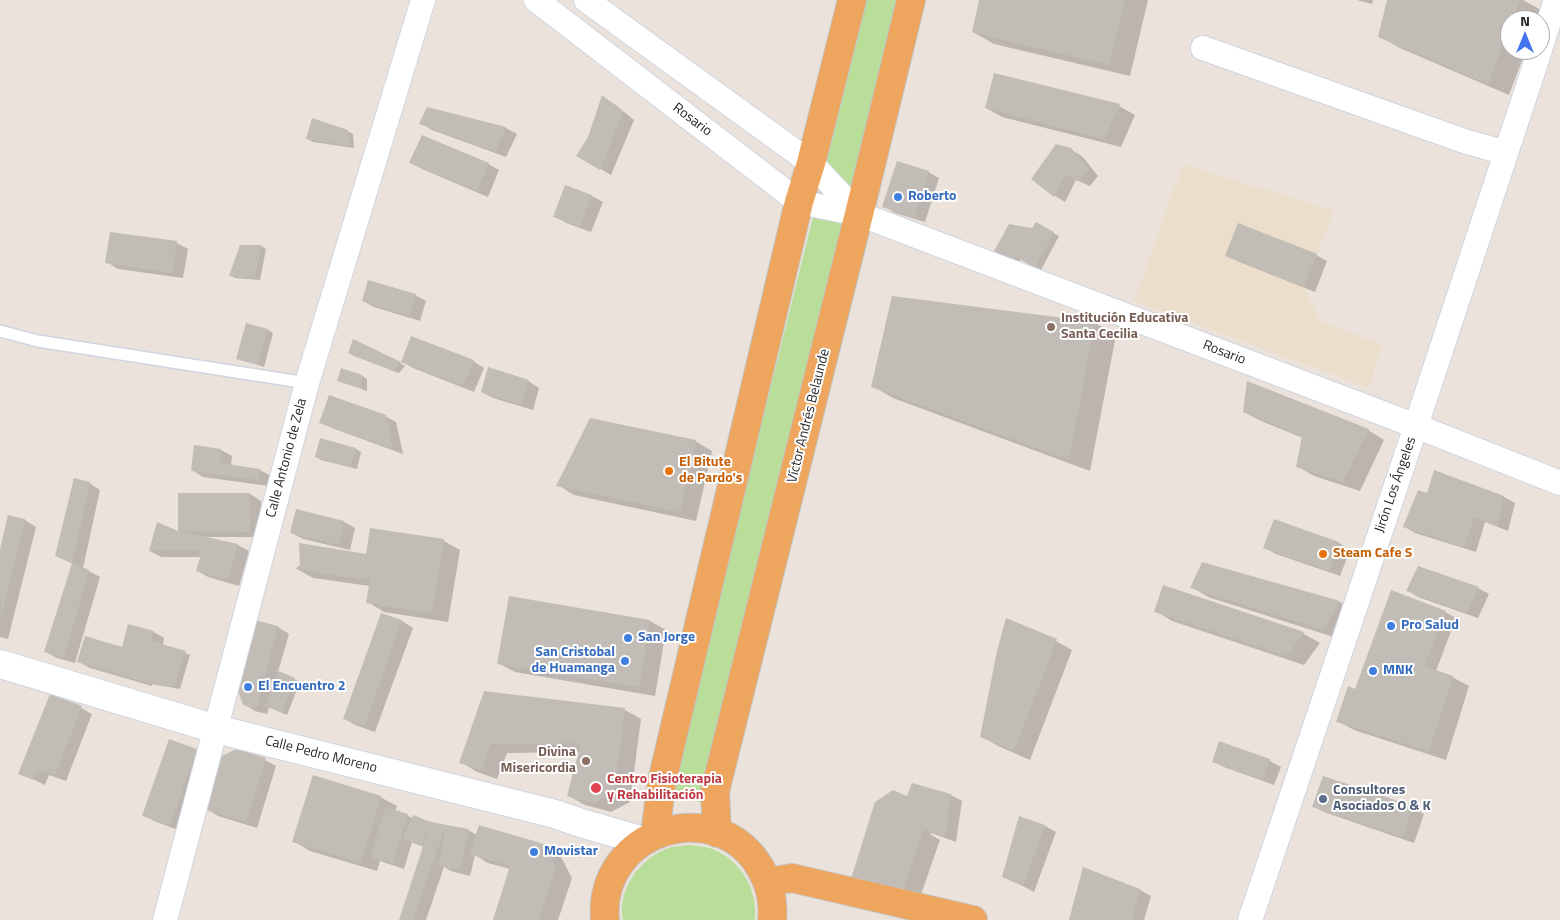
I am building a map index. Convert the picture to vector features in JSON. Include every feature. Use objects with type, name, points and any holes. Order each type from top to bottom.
[{"type":"highway","points":[[649,838],[799,202],[811,164],[852,0]]},
{"type":"highway","name":"Víctor Andrés Belaunde","points":[[718,833],[715,791],[911,0]]},
{"type":"highway","points":[[606,920],[604,906],[610,881],[623,858],[649,838],[675,829],[697,828],[718,833],[739,844],[756,861],[768,882],[773,910],[772,920]]},
{"type":"highway","points":[[768,882],[792,878],[973,920]]},
{"type":"main road","name":"Calle Pedro Moreno","points":[[0,664],[216,729],[649,838]]},
{"type":"street","name":"Calle Antonio de Zela","points":[[165,920],[308,383],[422,0]]},
{"type":"street","name":"Rosario","points":[[536,0],[799,202],[859,214],[1416,426],[1560,483]]},
{"type":"street","name":"Rosario","points":[[586,0],[811,164],[859,214]]},
{"type":"street","name":"Jirón Los Ángeles","points":[[1550,18],[1556,0]]},
{"type":"street","points":[[1203,48],[1464,141],[1506,153]]},
{"type":"street","name":"Jirón Los Ángeles","points":[[1250,920],[1536,60]]},
{"type":"lane","points":[[0,331],[38,342],[308,383]]},
{"type":"shaded area","points":[[1183,164],[1334,211],[1304,287],[1321,322],[1382,344],[1369,388],[1134,301]]},
{"type":"green space","points":[[867,0],[911,0],[705,804],[670,792]]},
{"type":"green space","points":[[689,845],[712,849],[722,854],[739,868],[746,877],[754,898],[755,920],[623,920],[623,898],[632,877],[639,868],[656,854],[666,849]]},
{"type":"building","points":[[979,0],[1125,0],[1109,65],[972,32]]},
{"type":"building","points":[[1387,0],[1520,0],[1516,10],[1500,10],[1500,52],[1488,84],[1378,37]]},
{"type":"building","points":[[994,73],[1120,104],[1104,139],[985,108]]},
{"type":"building","points":[[602,95],[623,112],[600,170],[576,156],[588,137]]},
{"type":"building","points":[[427,107],[506,127],[495,152],[419,124]]},
{"type":"building","points":[[312,118],[348,130],[350,146],[306,139]]},
{"type":"building","points":[[422,135],[489,163],[477,191],[409,163]]},
{"type":"building","points":[[1056,144],[1071,148],[1088,169],[1078,181],[1065,174],[1054,197],[1031,179]]},
{"type":"building","points":[[897,161],[929,171],[914,217],[882,207]]},
{"type":"building","points":[[565,185],[592,195],[580,227],[553,217]]},
{"type":"building","points":[[1036,222],[1054,232],[1035,268],[1016,257],[1023,243],[1011,264],[993,253],[1009,224],[1032,228]]},
{"type":"building","points":[[1238,223],[1317,254],[1304,287],[1225,256]]},
{"type":"building","points":[[110,232],[177,241],[172,273],[105,263]]},
{"type":"building","points":[[240,245],[261,245],[255,278],[229,276]]},
{"type":"building","points":[[368,280],[416,294],[409,316],[362,301]]},
{"type":"building","points":[[892,296],[1095,322],[1069,460],[871,387]]},
{"type":"building","points":[[246,323],[268,329],[258,365],[236,359]]},
{"type":"building","points":[[411,336],[474,360],[463,386],[401,362]]},
{"type":"building","points":[[353,339],[401,362],[393,371],[348,353]]},
{"type":"building","points":[[488,367],[529,380],[521,405],[481,392]]},
{"type":"building","points":[[341,368],[362,375],[362,389],[337,381]]},
{"type":"building","points":[[1247,381],[1369,429],[1343,482],[1296,467],[1302,436],[1243,412]]},
{"type":"building","points":[[329,395],[386,415],[393,449],[319,423]]},
{"type":"building","points":[[590,418],[696,440],[680,512],[556,486]]},
{"type":"building","points":[[320,438],[356,448],[351,467],[315,457]]},
{"type":"building","points":[[194,445],[221,449],[220,463],[260,469],[258,480],[191,471]]},
{"type":"building","points":[[1434,470],[1504,496],[1497,526],[1474,517],[1464,547],[1403,527],[1418,490],[1427,493]]},
{"type":"building","points":[[74,478],[90,482],[72,563],[55,556]]},
{"type":"building","points":[[178,493],[250,493],[250,532],[178,531]]},
{"type":"building","points":[[296,509],[344,521],[339,545],[290,533]]},
{"type":"building","points":[[8,515],[25,519],[1,618],[0,549]]},
{"type":"building","points":[[1274,519],[1339,542],[1329,571],[1263,548]]},
{"type":"building","points":[[157,522],[178,531],[238,544],[228,580],[196,571],[202,551],[149,551]]},
{"type":"building","points":[[370,528],[444,539],[432,613],[366,603],[370,579],[295,569],[300,565],[299,543],[366,554]]},
{"type":"building","points":[[1202,562],[1340,601],[1323,630],[1190,588]]},
{"type":"building","points":[[72,563],[89,570],[64,658],[44,652]]},
{"type":"building","points":[[1418,566],[1479,587],[1467,613],[1406,591]]},
{"type":"building","points":[[1163,585],[1304,632],[1287,656],[1154,612]]},
{"type":"building","points":[[1391,590],[1446,611],[1424,666],[1453,676],[1429,751],[1336,722],[1348,686],[1355,689]]},
{"type":"building","points":[[509,596],[650,620],[639,687],[497,664]]},
{"type":"building","points":[[381,613],[402,620],[364,727],[343,719]]},
{"type":"building","points":[[1006,618],[1057,639],[1014,751],[980,737],[997,651]]},
{"type":"building","points":[[251,619],[278,626],[256,709],[243,705],[235,681]]},
{"type":"building","points":[[128,624],[154,631],[151,641],[186,651],[174,687],[141,681],[77,662],[85,636],[122,647]]},
{"type":"building","points":[[279,671],[295,678],[282,713],[265,706]]},
{"type":"building","points":[[484,691],[625,708],[614,792],[594,803],[567,796],[581,743],[491,744],[481,770],[459,763]]},
{"type":"building","points":[[50,694],[82,706],[55,775],[38,769],[34,780],[18,774]]},
{"type":"building","points":[[169,739],[197,749],[170,825],[142,816]]},
{"type":"building","points":[[1219,741],[1270,759],[1263,780],[1212,762]]},
{"type":"building","points":[[236,749],[266,758],[246,822],[206,810],[222,756]]},
{"type":"building","points":[[313,775],[381,796],[361,863],[292,842]]},
{"type":"building","points":[[1323,776],[1413,806],[1403,837],[1312,807]]},
{"type":"building","points":[[912,783],[951,794],[945,837],[924,829],[902,894],[850,882],[875,802],[893,790],[907,796]]},
{"type":"building","points":[[386,807],[408,814],[393,864],[370,857]]},
{"type":"building","points":[[413,815],[446,825],[413,920],[399,920],[430,825],[421,846],[403,839]]},
{"type":"building","points":[[1019,816],[1045,825],[1023,886],[1002,877]]},
{"type":"building","points":[[446,825],[469,829],[460,870],[439,866]]},
{"type":"building","points":[[479,825],[544,844],[556,868],[539,920],[493,920],[510,866],[470,854]]},
{"type":"building","points":[[1083,867],[1140,889],[1132,920],[1069,920]]},
{"type":"place","name":"Roberto","points":[[898,197]]},
{"type":"place","name":"Institución Educativa Santa Cecilia","points":[[1051,327]]},
{"type":"place","name":"El Bitute de Pardo's","points":[[669,471]]},
{"type":"place","name":"Steam Cafe S","points":[[1323,554]]},
{"type":"place","name":"Pro Salud","points":[[1391,626]]},
{"type":"place","name":"San Jorge","points":[[628,638]]},
{"type":"place","name":"San Cristobal de Huamanga","points":[[625,661]]},
{"type":"place","name":"MNK","points":[[1373,671]]},
{"type":"place","name":"El Encuentro 2","points":[[248,687]]},
{"type":"place","name":"Divina Misericordia","points":[[586,761]]},
{"type":"place","name":"Centro Fisioterapia y Rehabilitación","points":[[596,788]]},
{"type":"place","name":"Consultores Asociados O & K","points":[[1323,799]]},
{"type":"place","name":"Movistar","points":[[534,852]]}]
